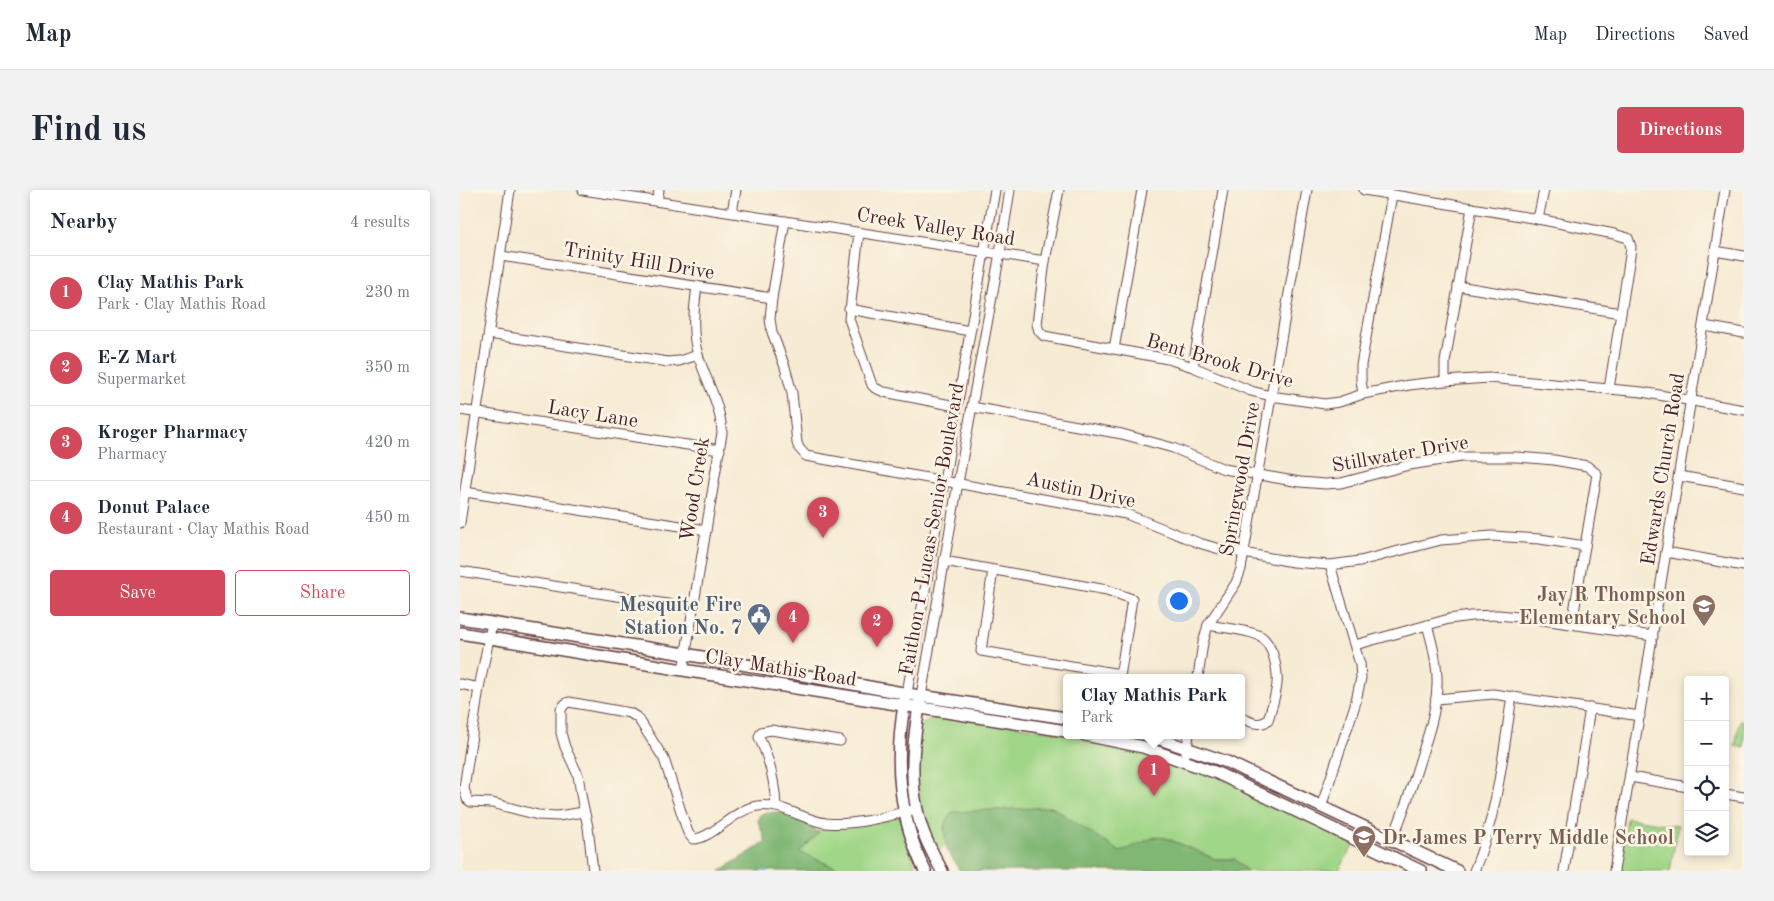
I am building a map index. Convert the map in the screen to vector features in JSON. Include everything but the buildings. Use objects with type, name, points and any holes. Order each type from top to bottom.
[{"type":"main road","name":"Clay Mathis Road","points":[[460,618],[686,654],[906,694],[1063,718]]},
{"type":"main road","name":"Clay Mathis Road","points":[[460,633],[1063,731]]},
{"type":"main road","points":[[603,657],[606,641]]},
{"type":"main road","points":[[759,682],[761,667]]},
{"type":"main road","points":[[819,692],[822,678]]},
{"type":"main road","name":"Faithon P Lucas Senior Boulevard","points":[[906,694],[899,742],[904,812],[924,871]]},
{"type":"main road","name":"Faithon P Lucas Senior Boulevard","points":[[921,696],[913,741],[916,809],[925,836],[942,871]]},
{"type":"main road","points":[[1104,739],[1143,748],[1185,761],[1250,788],[1421,871]]},
{"type":"main road","points":[[1160,739],[1227,762],[1457,871]]},
{"type":"street","points":[[460,523],[510,190]]},
{"type":"street","name":"Creek Valley Road","points":[[583,190],[1045,262]]},
{"type":"street","points":[[657,202],[658,190]]},
{"type":"street","points":[[732,212],[736,190]]},
{"type":"street","name":"Faithon P Lucas Senior Boulevard","points":[[906,694],[995,190]]},
{"type":"street","name":"Faithon P Lucas Senior Boulevard","points":[[921,696],[1010,190]]},
{"type":"street","name":"Bent Brook Drive","points":[[1059,190],[1045,262],[1037,324],[1040,333],[1048,337],[1168,359],[1193,367],[1251,391],[1325,404],[1409,385],[1490,378],[1642,392],[1744,410]]},
{"type":"street","points":[[1114,349],[1142,190]]},
{"type":"street","points":[[1193,367],[1223,190]]},
{"type":"street","name":"Springwood Drive","points":[[1198,674],[1208,625],[1236,583],[1241,569],[1307,190]]},
{"type":"street","points":[[1364,190],[1538,219],[1628,238],[1631,247],[1609,389]]},
{"type":"street","points":[[1538,219],[1544,190]]},
{"type":"street","name":"Edwards Church Road","points":[[1614,871],[1725,190]]},
{"type":"street","points":[[1363,394],[1361,365],[1392,195]]},
{"type":"street","points":[[1445,381],[1445,362],[1472,208]]},
{"type":"street","name":"Austin Drive","points":[[785,221],[772,298],[771,326],[792,393],[797,443],[802,452],[810,457],[1126,514],[1216,548],[1293,562],[1330,565],[1360,561],[1441,540],[1492,536],[1540,539],[1585,546]]},
{"type":"street","points":[[859,233],[849,309],[850,324],[869,378],[875,388],[884,392],[956,406]]},
{"type":"street","points":[[1715,251],[1744,256]]},
{"type":"street","name":"Trinity Hill Drive","points":[[501,256],[772,298]]},
{"type":"street","name":"Wood Creek","points":[[683,670],[722,433],[718,406],[698,355],[694,324],[697,286]]},
{"type":"street","points":[[1458,286],[1621,313]]},
{"type":"street","points":[[849,309],[970,331]]},
{"type":"street","points":[[1704,326],[1744,333]]},
{"type":"street","points":[[489,334],[668,362],[679,361],[698,355]]},
{"type":"street","name":"Stillwater Drive","points":[[972,407],[1131,436],[1173,448],[1224,469],[1325,484],[1341,483],[1409,465],[1461,457],[1517,457],[1588,466],[1597,474],[1572,624]]},
{"type":"street","name":"Lacy Lane","points":[[460,410],[720,450]]},
{"type":"street","points":[[1679,476],[1744,487]]},
{"type":"street","points":[[465,492],[706,530]]},
{"type":"street","points":[[1666,552],[1744,566]]},
{"type":"street","points":[[944,562],[1107,590],[1132,599],[1120,674]]},
{"type":"street","points":[[1321,807],[1355,705],[1359,687],[1360,664],[1330,565]]},
{"type":"street","points":[[994,570],[981,651],[1109,674]]},
{"type":"street","points":[[460,571],[692,608]]},
{"type":"street","points":[[927,580],[940,583]]},
{"type":"street","points":[[1355,645],[1464,617],[1498,615],[1653,636]]},
{"type":"street","points":[[492,623],[464,788],[467,799],[471,802],[492,802],[538,815],[558,816],[584,812]]},
{"type":"street","points":[[1208,625],[1257,634],[1264,639],[1271,650],[1276,664],[1278,679],[1268,720],[1258,724],[1245,719]]},
{"type":"street","points":[[1392,840],[1405,810],[1430,729],[1436,699],[1438,685],[1436,659],[1427,625]]},
{"type":"street","points":[[460,684],[480,688]]},
{"type":"street","points":[[1436,699],[1493,694],[1640,716]]},
{"type":"street","points":[[1474,871],[1485,844],[1500,775],[1512,696]]},
{"type":"street","points":[[593,871],[588,827],[577,771],[562,740],[562,707],[569,702],[630,713],[638,718],[664,759],[688,833],[693,838],[706,835],[742,811],[756,806],[776,807],[825,823],[850,823],[916,809]]},
{"type":"street","points":[[1564,871],[1590,708]]},
{"type":"street","points":[[776,807],[775,785],[759,737],[761,732],[771,730],[840,741]]},
{"type":"street","points":[[1185,761],[1189,739]]},
{"type":"street","points":[[1630,777],[1684,786]]},
{"type":"street","points":[[1729,795],[1744,797]]},
{"type":"green space","points":[[946,715],[1043,730],[1063,734],[1063,739],[1092,739],[1168,758],[1249,791],[1354,844],[1339,871],[1247,871],[1235,859],[1215,859],[1166,838],[1155,837],[1120,852],[1052,807],[952,813],[944,826],[946,844],[937,852],[929,834],[921,806],[917,772],[919,728],[931,718]]},
{"type":"green space","points":[[1740,720],[1744,721],[1744,748],[1735,746]]},
{"type":"green space","points":[[1052,807],[1120,852],[1155,837],[1166,838],[1215,859],[1235,859],[1247,871],[960,871],[947,850],[944,826],[952,812]]},
{"type":"green space","points":[[779,812],[797,817],[819,833],[800,852],[843,871],[720,871],[766,842],[758,821],[759,816],[763,813]]},
{"type":"green space","points":[[899,815],[917,871],[843,871],[799,852],[825,825]]},
{"type":"green space","points":[[1627,818],[1678,826],[1670,871],[1618,871]]},
{"type":"place","name":"Kroger Pharmacy","points":[[823,538]]},
{"type":"place","name":"Jay R Thompson Elementary School","points":[[1704,627]]},
{"type":"place","name":"Mesquite Fire Station No. 7","points":[[759,636]]},
{"type":"place","name":"Donut Palace","points":[[793,643]]},
{"type":"place","name":"E-Z Mart","points":[[877,647]]},
{"type":"place","name":"Clay Mathis Park","points":[[1154,796]]},
{"type":"place","name":"Dr James P Terry Middle School","points":[[1364,858]]}]
